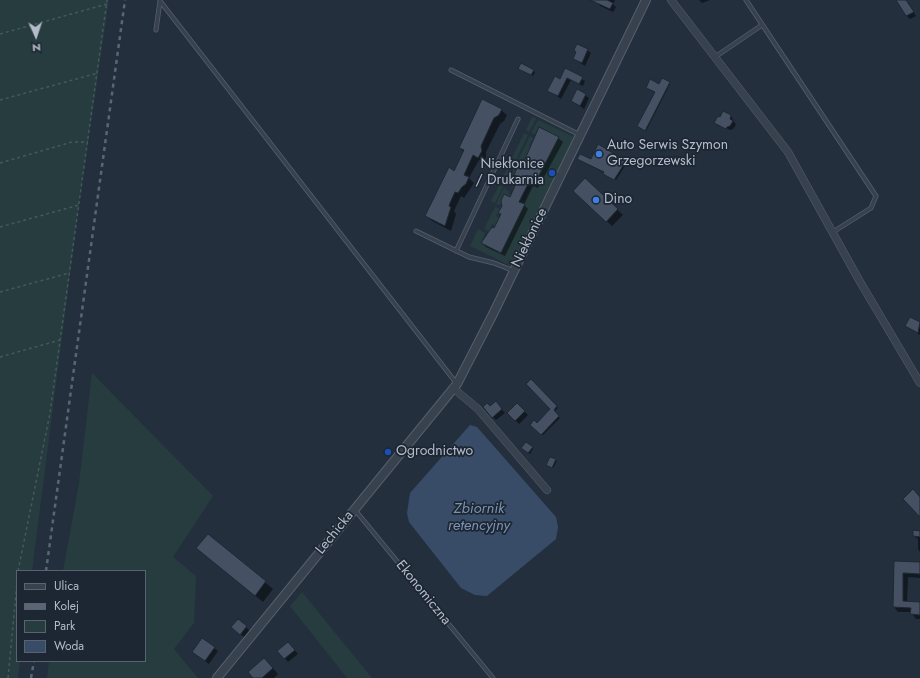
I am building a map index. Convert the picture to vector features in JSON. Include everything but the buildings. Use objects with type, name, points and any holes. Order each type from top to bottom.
[{"type":"street","name":"Niekłonice","points":[[455,386],[472,357],[646,0]]},
{"type":"street","points":[[671,0],[788,152],[920,383]]},
{"type":"street","points":[[455,386],[478,409],[547,490]]},
{"type":"street","name":"Lechicka","points":[[217,678],[455,386]]},
{"type":"lane","points":[[746,0],[876,196],[871,208],[833,232]]},
{"type":"lane","points":[[156,30],[160,1]]},
{"type":"lane","points":[[160,1],[455,386]]},
{"type":"lane","points":[[715,57],[762,25]]},
{"type":"lane","points":[[451,70],[580,135]]},
{"type":"lane","points":[[456,251],[518,119]]},
{"type":"lane","points":[[416,231],[469,257],[494,263],[514,271]]},
{"type":"lane","name":"Ekonomiczna","points":[[354,509],[492,678]]},
{"type":"path","points":[[18,570],[50,413],[107,0]]},
{"type":"path","points":[[0,34],[107,4]]},
{"type":"path","points":[[0,100],[98,73]]},
{"type":"path","points":[[0,163],[72,142],[88,142]]},
{"type":"path","points":[[0,227],[79,205]]},
{"type":"path","points":[[0,292],[69,273]]},
{"type":"path","points":[[0,357],[60,340]]},
{"type":"path","points":[[8,678],[16,594]]},
{"type":"green space","points":[[0,0],[109,0],[79,205],[32,570],[16,570],[16,662],[20,662],[18,678],[0,678]]},
{"type":"green space","points":[[532,117],[536,119],[529,132],[526,130]]},
{"type":"green space","points":[[538,120],[574,137],[511,266],[470,246],[478,229],[485,233],[481,243],[501,253],[511,233],[492,224],[489,231],[484,229],[495,207],[500,209],[496,216],[515,225],[524,204],[505,194],[500,205],[496,204],[504,188],[509,191],[508,193],[524,200],[530,187],[510,177],[516,163],[519,164],[514,175],[534,184],[526,156],[523,162],[518,160],[530,136],[533,138],[529,147],[549,156],[559,137],[539,127],[535,134],[531,133]]},
{"type":"green space","points":[[524,133],[528,135],[516,160],[512,158]]},
{"type":"green space","points":[[511,160],[515,162],[507,177],[504,175]]},
{"type":"green space","points":[[499,185],[503,187],[495,203],[491,201]]},
{"type":"green space","points":[[92,373],[213,496],[173,557],[196,576],[194,623],[174,649],[198,678],[47,678],[49,662],[146,662],[146,570],[63,570],[79,483]]},
{"type":"green space","points":[[302,592],[372,678],[347,678],[290,606]]},
{"type":"water","name":"Zbiornik retencyjny","points":[[470,425],[477,427],[556,517],[558,527],[556,539],[487,596],[475,595],[461,588],[409,522],[407,513],[410,493]]},
{"type":"railway","points":[[46,570],[125,0]]},
{"type":"railway","points":[[31,678],[34,662]]},
{"type":"place","name":"Auto Serwis Szymon Grzegorzewski","points":[[599,154]]},
{"type":"place","name":"Niekłonice / Drukarnia","points":[[552,173]]},
{"type":"place","name":"Dino","points":[[596,200]]},
{"type":"place","name":"Ogrodnictwo","points":[[388,452]]}]
